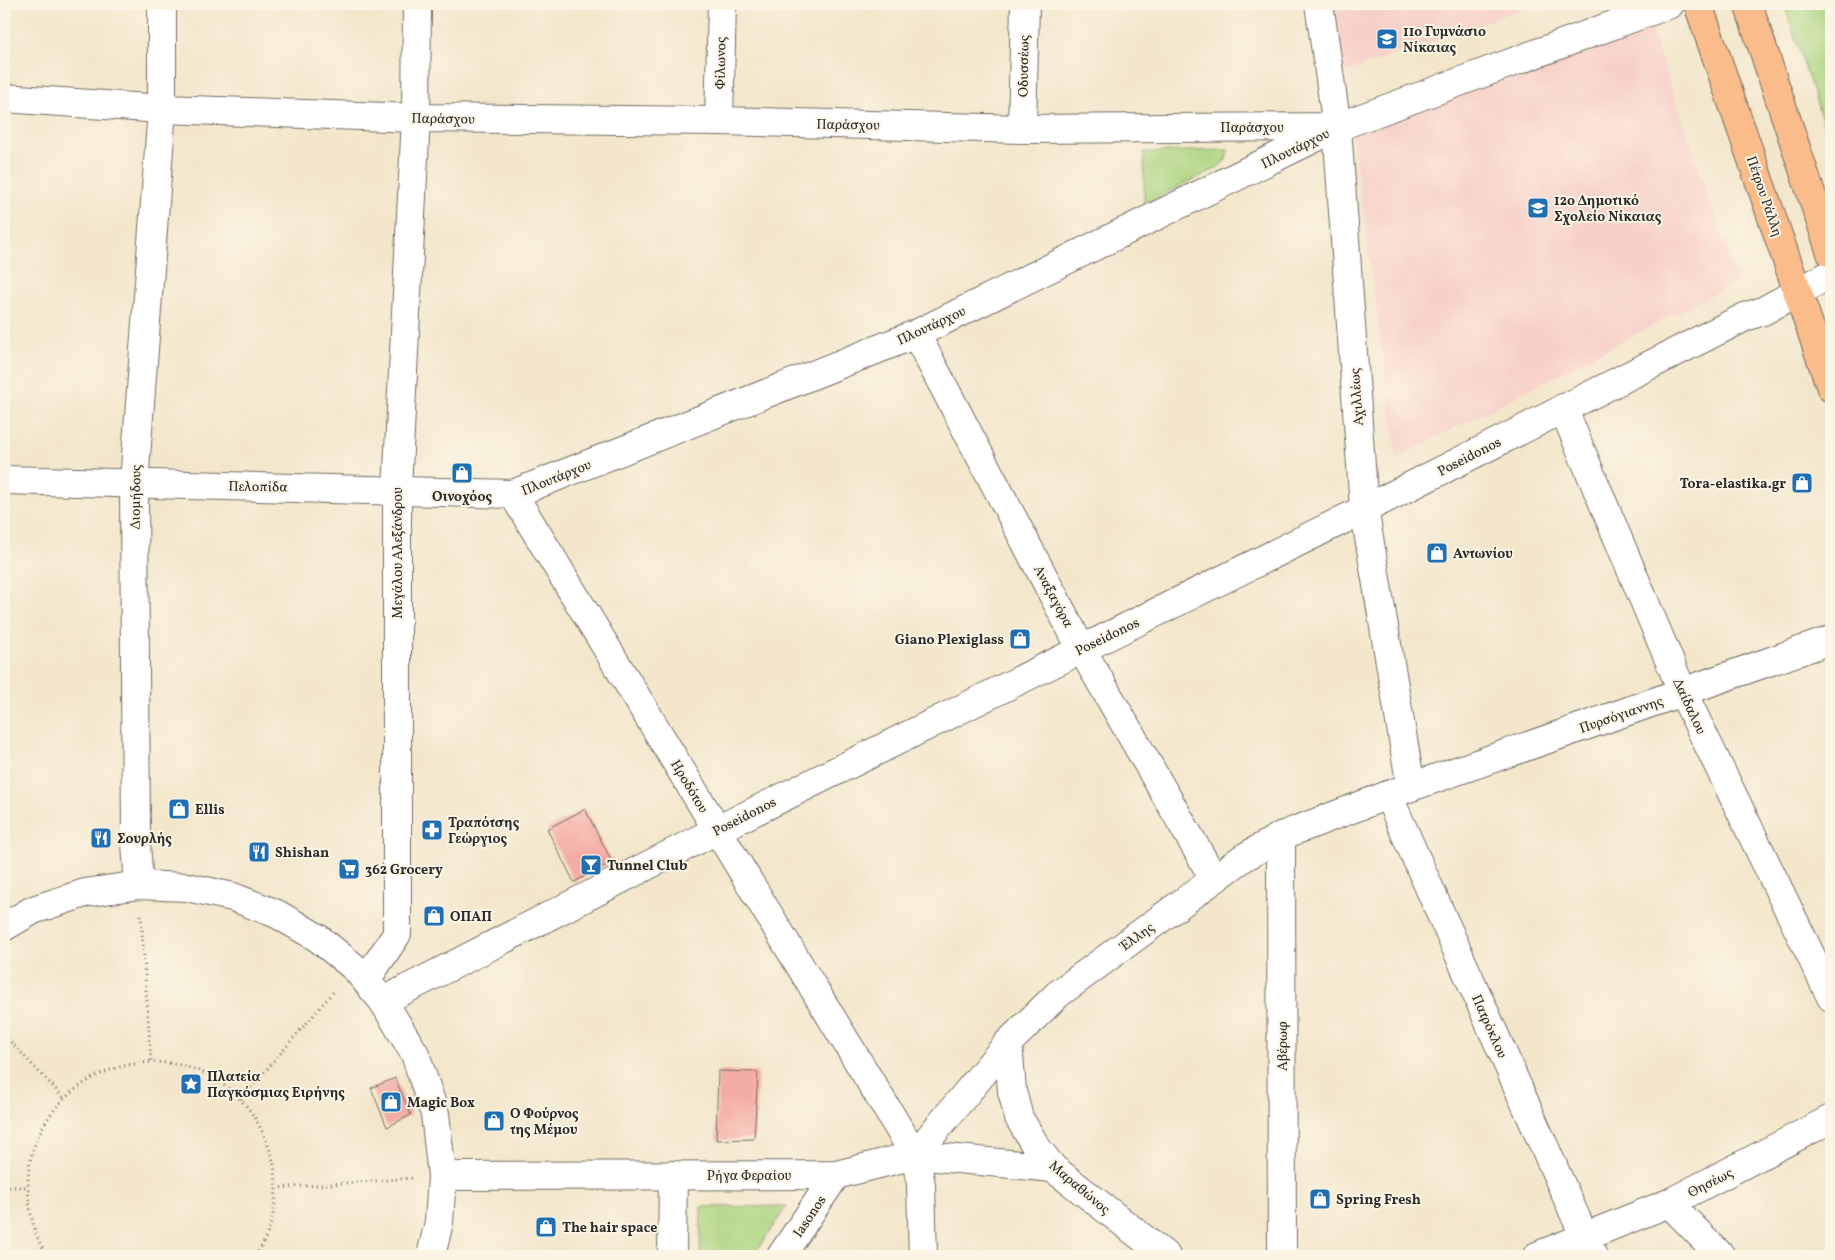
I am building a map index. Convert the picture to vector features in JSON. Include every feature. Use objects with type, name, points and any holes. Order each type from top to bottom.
[{"type":"main road","name":"Πέτρου Ράλλη","points":[[1698,4],[1831,388]]},
{"type":"main road","points":[[1748,4],[1831,253]]},
{"type":"street","name":"Διομήδους","points":[[139,885],[136,844],[134,483],[162,109],[162,4]]},
{"type":"street","name":"Μεγάλου Αλεξάνδρου","points":[[360,974],[397,934],[397,490],[416,118],[417,4]]},
{"type":"street","name":"Φίλωνος","points":[[719,122],[722,4]]},
{"type":"street","name":"Οδυσσέως","points":[[1022,128],[1025,4]]},
{"type":"street","name":"Αχιλλέως","points":[[1319,4],[1337,127],[1364,508],[1399,791]]},
{"type":"street","name":"Παράσχου","points":[[4,98],[162,109],[416,118],[1022,128],[1337,127],[1670,4]]},
{"type":"street","name":"Πλουτάρχου","points":[[513,494],[916,334],[1337,127]]},
{"type":"street","name":"Poseidonos","points":[[383,1001],[717,830],[1385,499],[1745,317],[1763,311],[1831,274]]},
{"type":"street","name":"Αναξαγόρα","points":[[916,334],[1081,648],[1214,879]]},
{"type":"street","name":"Δαίδαλου","points":[[1563,408],[1683,693],[1831,997]]},
{"type":"street","name":"Πελοπίδα","points":[[4,480],[513,494]]},
{"type":"street","name":"Ηροδότου","points":[[513,494],[915,1154]]},
{"type":"street","name":"Πυρσόγιαννης","points":[[1399,791],[1831,640]]},
{"type":"street","name":"Έλλης","points":[[915,1154],[1008,1043],[1058,994],[1243,858],[1281,836],[1399,791]]},
{"type":"street","name":"Πατρόκλου","points":[[1399,791],[1589,1246]]},
{"type":"street","name":"Αβέρωφ","points":[[1281,836],[1282,1256]]},
{"type":"street","points":[[4,927],[33,910],[85,893],[139,885],[187,887],[242,900],[277,914],[318,938],[360,974],[383,1001],[415,1054],[435,1114],[442,1176],[439,1222],[431,1256]]},
{"type":"street","name":"Μαραθώνος","points":[[1008,1043],[1012,1091],[1019,1118],[1037,1148],[1053,1168],[1166,1256]]},
{"type":"street","name":"Θησέως","points":[[1537,1256],[1589,1246],[1831,1119]]},
{"type":"street","points":[[915,1154],[921,1184],[923,1256]]},
{"type":"street","name":"Ρήγα Φεραίου","points":[[442,1176],[836,1175],[915,1154],[1053,1168]]},
{"type":"street","name":"Iasonos","points":[[781,1256],[836,1175]]},
{"type":"street","points":[[672,1256],[673,1176]]},
{"type":"street","points":[[1669,1203],[1721,1256]]},
{"type":"path","points":[[139,885],[151,1062]]},
{"type":"path","points":[[241,1099],[360,974]]},
{"type":"path","points":[[4,1035],[64,1098]]},
{"type":"path","points":[[48,1256],[43,1250],[31,1219],[27,1187],[31,1154],[44,1124],[64,1098],[90,1078],[119,1066],[151,1062],[184,1066],[214,1079],[241,1099],[260,1125],[272,1156],[276,1188],[272,1220],[260,1250],[255,1256]]},
{"type":"path","points":[[276,1188],[442,1176]]},
{"type":"path","points":[[4,1187],[27,1187]]},
{"type":"shaded area","name":"11ο Γυμνάσιο Νίκαιας","points":[[1331,4],[1535,4],[1341,74]]},
{"type":"shaded area","name":"12ο Δημοτικό Σχολείο Νίκαιας","points":[[1651,29],[1738,281],[1397,458],[1352,134]]},
{"type":"green space","points":[[1784,4],[1831,4],[1831,147]]},
{"type":"green space","points":[[1228,150],[1226,160],[1217,168],[1144,204],[1144,152]]},
{"type":"green space","points":[[787,1206],[753,1256],[700,1256],[701,1207]]},
{"type":"building","points":[[585,809],[612,862],[574,882],[547,829]]},
{"type":"building","points":[[718,1071],[758,1072],[754,1139],[716,1140]]},
{"type":"building","name":"Magic Box","points":[[395,1078],[411,1115],[387,1127],[371,1088]]},
{"type":"place","name":"11ο Γυμνάσιο Νίκαιας","points":[[1387,39]]},
{"type":"place","name":"12ο Δημοτικό Σχολείο Νίκαιας","points":[[1538,208]]},
{"type":"place","name":"Οινοχόος","points":[[462,473]]},
{"type":"place","name":"Tora-elastika.gr","points":[[1802,483]]},
{"type":"place","name":"Αντωνίου","points":[[1437,553]]},
{"type":"place","name":"Giano Plexiglass","points":[[1020,639]]},
{"type":"place","name":"Ellis","points":[[179,809]]},
{"type":"place","name":"Τραπότσης Γεώργιος","points":[[432,830]]},
{"type":"place","name":"Σουρλής","points":[[101,838]]},
{"type":"place","name":"Shishan","points":[[259,852]]},
{"type":"place","name":"Tunnel Club","points":[[591,865]]},
{"type":"place","name":"362 Grocery","points":[[349,869]]},
{"type":"place","name":"ΟΠΑΠ","points":[[434,916]]},
{"type":"place","name":"Πλατεία Παγκόσμιας Ειρήνης","points":[[191,1084]]},
{"type":"place","name":"Magic Box","points":[[391,1102]]},
{"type":"place","name":"Ο Φούρνος της Μέμου","points":[[494,1121]]},
{"type":"place","name":"Spring Fresh","points":[[1320,1199]]},
{"type":"place","name":"The hair space","points":[[546,1227]]}]
